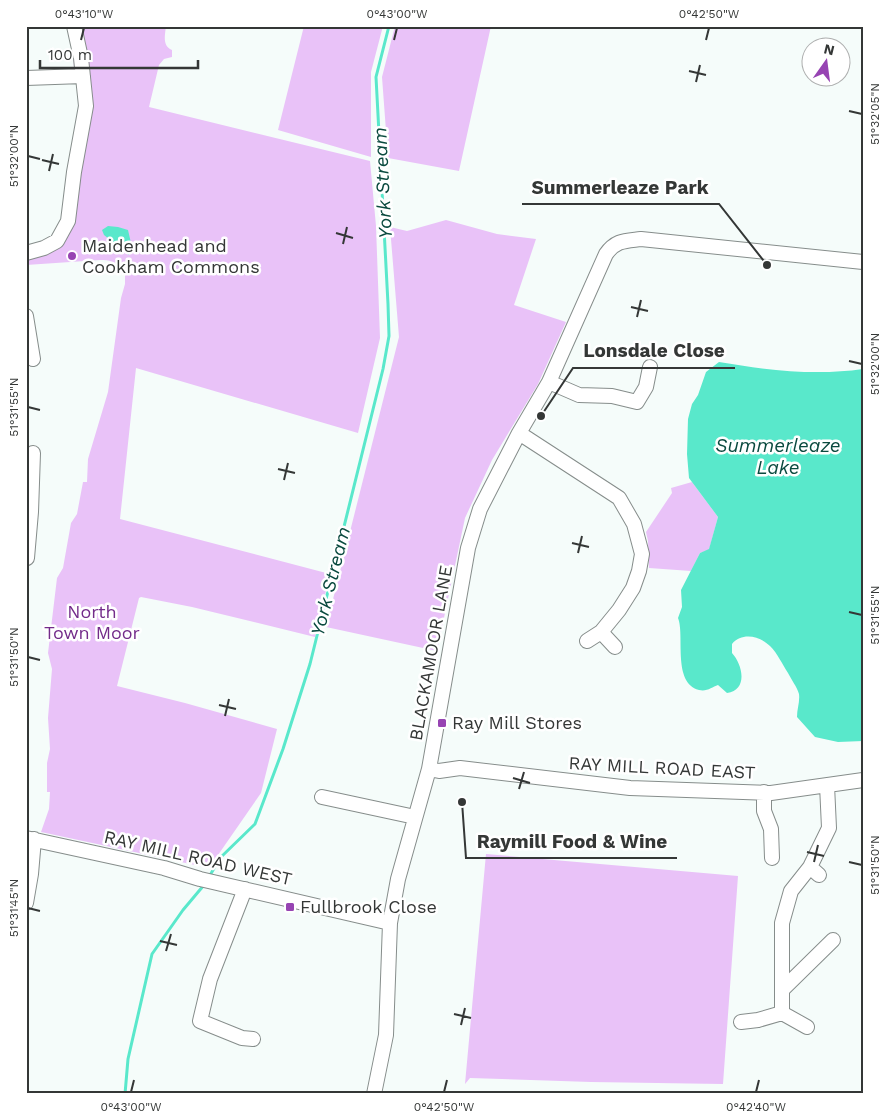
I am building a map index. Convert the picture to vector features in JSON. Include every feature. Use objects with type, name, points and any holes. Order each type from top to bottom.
[{"type":"street","points":[[26,253],[44,248],[57,241],[68,221],[74,172],[86,106],[82,58],[74,26]]},
{"type":"street","points":[[26,78],[83,76]]},
{"type":"street","name":"BLACKAMOOR LANE","points":[[374,1094],[386,1035],[390,923],[398,879],[429,769],[468,548],[480,509],[519,433],[550,382],[606,254],[612,246],[620,241],[641,239],[863,262]]},
{"type":"street","points":[[26,316],[32,358]]},
{"type":"street","points":[[550,382],[579,395],[612,396],[637,402],[646,386],[650,367]]},
{"type":"street","points":[[519,433],[619,498],[634,524],[642,554],[633,588],[619,610],[600,632],[587,641]]},
{"type":"street","points":[[27,558],[33,453]]},
{"type":"street","points":[[600,632],[615,648]]},
{"type":"street","name":"RAY MILL ROAD EAST","points":[[429,769],[439,771],[460,768],[630,788],[764,792],[863,780]]},
{"type":"street","points":[[782,1013],[782,923],[791,891],[815,871],[829,828],[827,785]]},
{"type":"street","points":[[764,792],[764,812],[771,829],[772,858]]},
{"type":"street","points":[[322,797],[415,817]]},
{"type":"street","points":[[27,901],[31,874],[30,839]]},
{"type":"street","name":"RAY MILL ROAD WEST","points":[[30,839],[164,868],[207,881],[390,923]]},
{"type":"street","points":[[245,889],[210,979],[200,1021],[242,1038],[253,1039]]},
{"type":"street","points":[[782,990],[833,940]]},
{"type":"street","points":[[741,1022],[758,1020],[782,1013],[807,1027]]},
{"type":"green space","name":"North Town Moor","points":[[76,26],[166,26],[165,43],[172,50],[172,57],[164,59],[159,65],[149,107],[370,161],[376,226],[380,338],[358,433],[136,368],[120,519],[330,574],[315,637],[192,607],[139,598],[117,686],[277,729],[261,793],[209,868],[41,832],[49,809],[50,792],[47,792],[47,763],[50,749],[48,718],[52,669],[48,653],[57,578],[63,568],[71,523],[77,514],[83,482],[87,482],[88,459],[108,392],[121,298],[125,284],[125,272],[108,260],[26,265],[26,258],[45,255],[58,247],[91,107],[74,71],[73,40]]},
{"type":"green space","points":[[304,26],[383,26],[371,72],[371,157],[278,130]]},
{"type":"green space","points":[[395,26],[491,26],[459,171],[388,158],[382,77]]},
{"type":"green space","points":[[446,220],[497,234],[536,239],[514,305],[566,322],[538,384],[492,460],[465,518],[437,651],[326,627],[399,337],[390,227],[407,231]]},
{"type":"green space","points":[[692,482],[718,517],[709,550],[700,553],[691,571],[649,568],[646,532],[672,493],[671,488]]},
{"type":"green space","points":[[486,854],[738,876],[723,1084],[470,1078],[465,1084]]},
{"type":"water","points":[[108,226],[128,230],[131,243],[129,255],[104,235],[102,230]]},
{"type":"water","name":"Summerleaze Lake","points":[[719,362],[809,372],[863,369],[863,741],[838,742],[815,737],[797,717],[799,694],[778,656],[766,643],[756,638],[741,638],[732,644],[732,653],[739,664],[742,676],[741,682],[734,691],[727,693],[718,685],[707,690],[699,690],[691,686],[685,678],[682,669],[678,618],[682,607],[681,590],[700,553],[709,549],[718,517],[689,478],[687,454],[688,419],[692,404],[698,395],[706,372]]},
{"type":"waterway","name":"York Stream","points":[[209,877],[220,858],[255,824],[283,749],[310,664],[383,369],[389,336],[376,77],[389,26]]},
{"type":"waterway","name":"York Stream","points":[[125,1094],[128,1059],[152,954],[183,910],[204,885]]},
{"type":"place","name":"Maidenhead and Cookham Commons","points":[[72,256]]},
{"type":"place","name":"Summerleaze Park","points":[[767,265]]},
{"type":"place","name":"Lonsdale Close","points":[[541,416]]},
{"type":"place","name":"Ray Mill Stores","points":[[442,723]]},
{"type":"place","name":"Raymill Food & Wine","points":[[462,802]]},
{"type":"place","name":"Fullbrook Close","points":[[290,907]]}]
